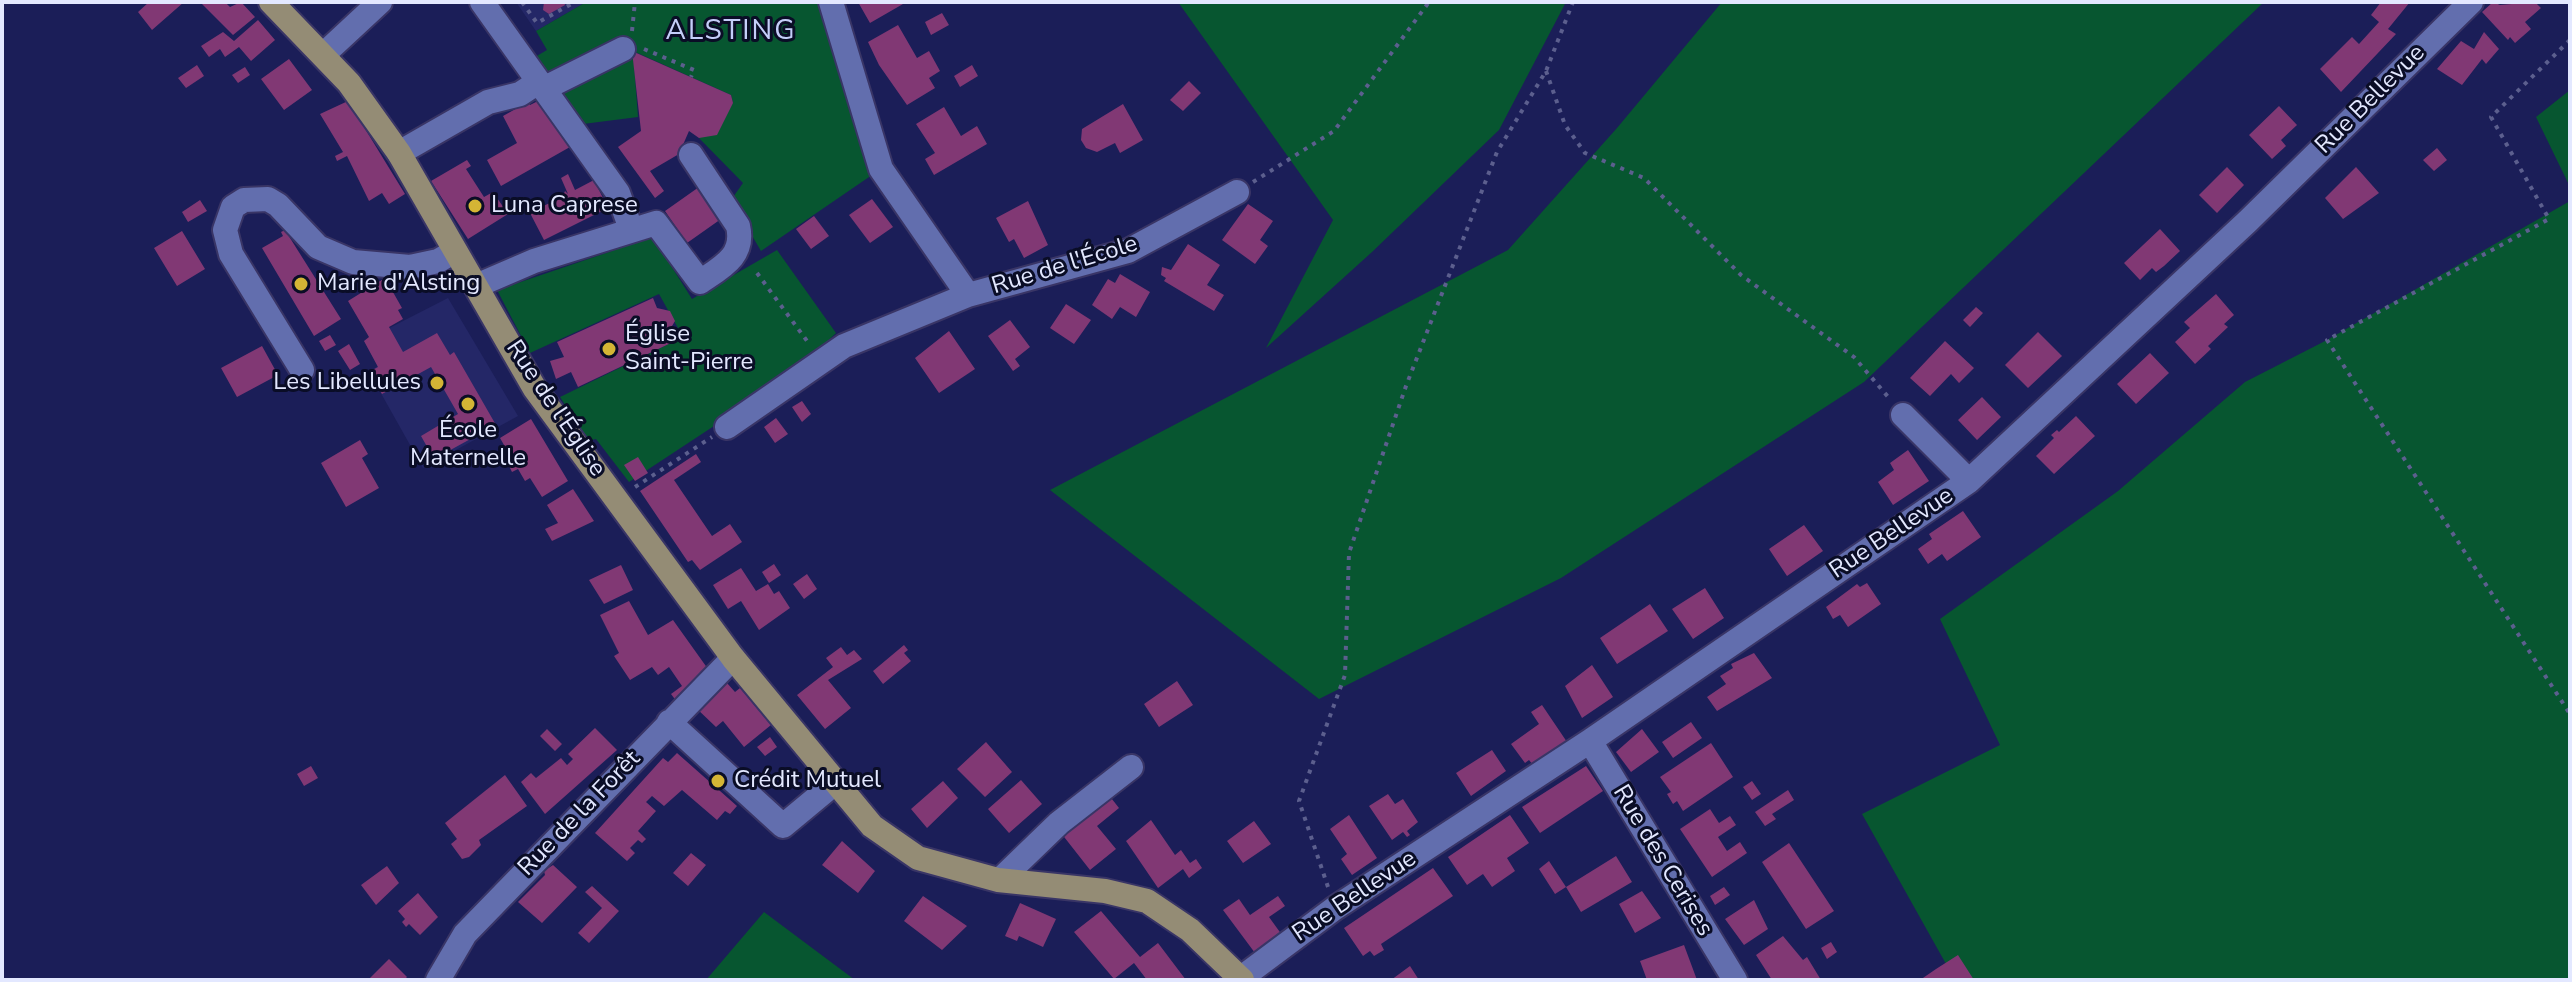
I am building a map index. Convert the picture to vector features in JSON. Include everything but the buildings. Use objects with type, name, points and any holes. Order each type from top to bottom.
[{"type":"main road","name":"Rue de l'Église","points":[[271,2],[324,54],[399,153],[535,389],[733,658],[872,826],[918,858],[1000,880],[1105,891],[1147,901],[1190,930],[1241,979]]},
{"type":"street","points":[[324,54],[380,2]]},
{"type":"street","points":[[482,2],[618,193],[631,229]]},
{"type":"street","name":"Rue de l'École","points":[[831,2],[881,169],[968,295],[1128,251],[1237,192]]},
{"type":"street","name":"Rue Bellevue","points":[[1241,979],[1335,908],[1590,741],[1969,481],[2248,221],[2471,2]]},
{"type":"street","points":[[399,153],[488,102],[520,94],[627,48]]},
{"type":"street","points":[[476,286],[534,261],[656,223],[700,282],[733,259],[740,236],[738,226],[691,155]]},
{"type":"street","points":[[302,370],[231,254],[225,230],[233,207],[244,200],[268,199],[278,205],[318,247],[353,262],[410,267],[438,261],[455,251]]},
{"type":"street","points":[[727,427],[844,346],[968,295]]},
{"type":"street","points":[[1903,415],[1969,481]]},
{"type":"street","name":"Rue de la Forêt","points":[[438,980],[465,934],[733,658]]},
{"type":"street","points":[[669,722],[783,826],[836,782]]},
{"type":"street","name":"Rue des Cerises","points":[[1590,741],[1735,980]]},
{"type":"street","points":[[1000,880],[1059,823],[1131,767]]},
{"type":"path","points":[[522,2],[537,23],[575,2]]},
{"type":"path","points":[[1237,192],[1334,131],[1429,2]]},
{"type":"path","points":[[1335,908],[1299,801],[1345,675],[1349,553],[1406,386],[1497,152],[1546,71],[1573,2]]},
{"type":"path","points":[[637,3],[627,48],[694,70],[691,77]]},
{"type":"path","points":[[2570,40],[2491,117],[2549,219],[2327,340],[2570,714]]},
{"type":"path","points":[[1546,71],[1565,125],[1585,153],[1644,178],[1741,275],[1854,357],[1903,415]]},
{"type":"path","points":[[757,273],[823,361]]},
{"type":"path","points":[[618,499],[727,427]]},
{"type":"shaded area","points":[[516,2],[586,2],[536,31]]},
{"type":"shaded area","name":"Les Libellules","points":[[448,298],[518,416],[423,468],[369,372],[378,366],[364,341]]},
{"type":"green space","points":[[586,2],[819,2],[872,175],[761,251],[731,200],[743,183],[699,138],[733,103],[731,95],[633,51],[638,117],[583,124],[535,57],[547,50],[536,31]]},
{"type":"green space","points":[[1178,2],[1566,2],[1499,130],[1266,348],[1333,220]]},
{"type":"green space","points":[[1722,2],[2264,2],[1864,382],[1561,578],[1319,699],[1050,490],[1508,250],[1617,128]]},
{"type":"green space","points":[[2570,90],[2570,187],[2536,117]]},
{"type":"green space","points":[[2570,201],[2570,980],[1955,980],[1862,814],[2000,745],[1940,619],[2118,491],[2245,382],[2327,340]]},
{"type":"green space","points":[[653,237],[692,299],[777,250],[836,333],[796,372],[629,482],[596,439],[588,441],[560,397],[683,337],[659,294],[530,353],[497,290]]},
{"type":"green space","points":[[764,912],[855,980],[706,980]]},
{"type":"place","name":"Luna Caprese","points":[[475,206]]},
{"type":"place","name":"Marie d'Alsting","points":[[301,284]]},
{"type":"place","name":"Église Saint-Pierre","points":[[609,349]]},
{"type":"place","name":"Les Libellules","points":[[437,383]]},
{"type":"place","name":"École Maternelle","points":[[468,404]]},
{"type":"place","name":"Crédit Mutuel","points":[[718,781]]},
{"type":"district","name":"ALSTING","points":[[731,32]]}]
